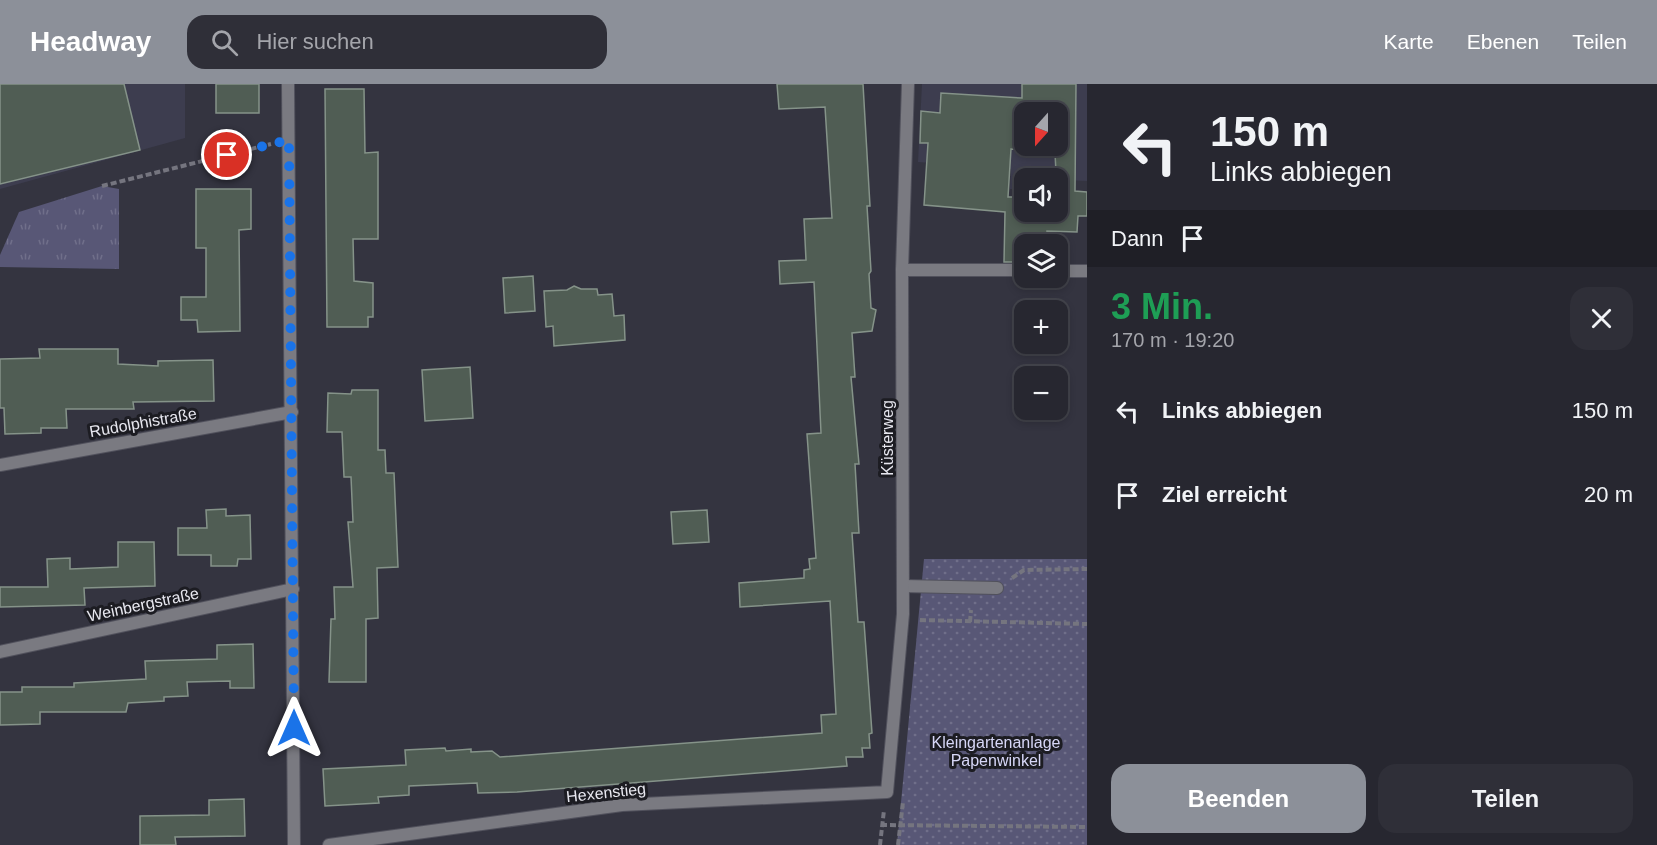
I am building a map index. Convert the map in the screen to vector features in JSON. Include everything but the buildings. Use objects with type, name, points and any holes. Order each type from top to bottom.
[{"type":"street","points":[[288,84],[294,845]]},
{"type":"street","name":"Küsterweg","points":[[887,792],[903,614],[902,270],[908,84]]},
{"type":"street","points":[[902,270],[1014,270]]},
{"type":"street","points":[[1068,271],[1087,271]]},
{"type":"street","name":"Rudolphistraße","points":[[0,465],[292,412]]},
{"type":"street","points":[[903,586],[997,588]]},
{"type":"street","name":"Weinbergstraße","points":[[0,652],[293,589]]},
{"type":"street","name":"Hexenstieg","points":[[329,845],[622,805],[887,792]]},
{"type":"path","points":[[102,186],[289,140]]},
{"type":"path","points":[[997,588],[1024,570],[1087,569]]},
{"type":"path","points":[[970,622],[971,610]]},
{"type":"path","points":[[903,614],[918,620],[1087,624]]},
{"type":"path","points":[[880,845],[887,792]]},
{"type":"path","points":[[881,825],[1087,827]]},
{"type":"shaded area","points":[[0,84],[185,84],[185,138],[0,189]]},
{"type":"shaded area","points":[[922,84],[1087,84],[1087,181],[1068,180],[1068,168],[1014,168],[1014,189],[1010,189],[1011,169],[918,162]]},
{"type":"green space","points":[[102,186],[119,189],[119,269],[0,267],[0,255],[19,212]]},
{"type":"green space","name":"Kleingartenanlage Papenwinkel","points":[[924,559],[1087,559],[1087,845],[897,845]]},
{"type":"route","points":[[227,155],[289,140],[294,728]]}]
